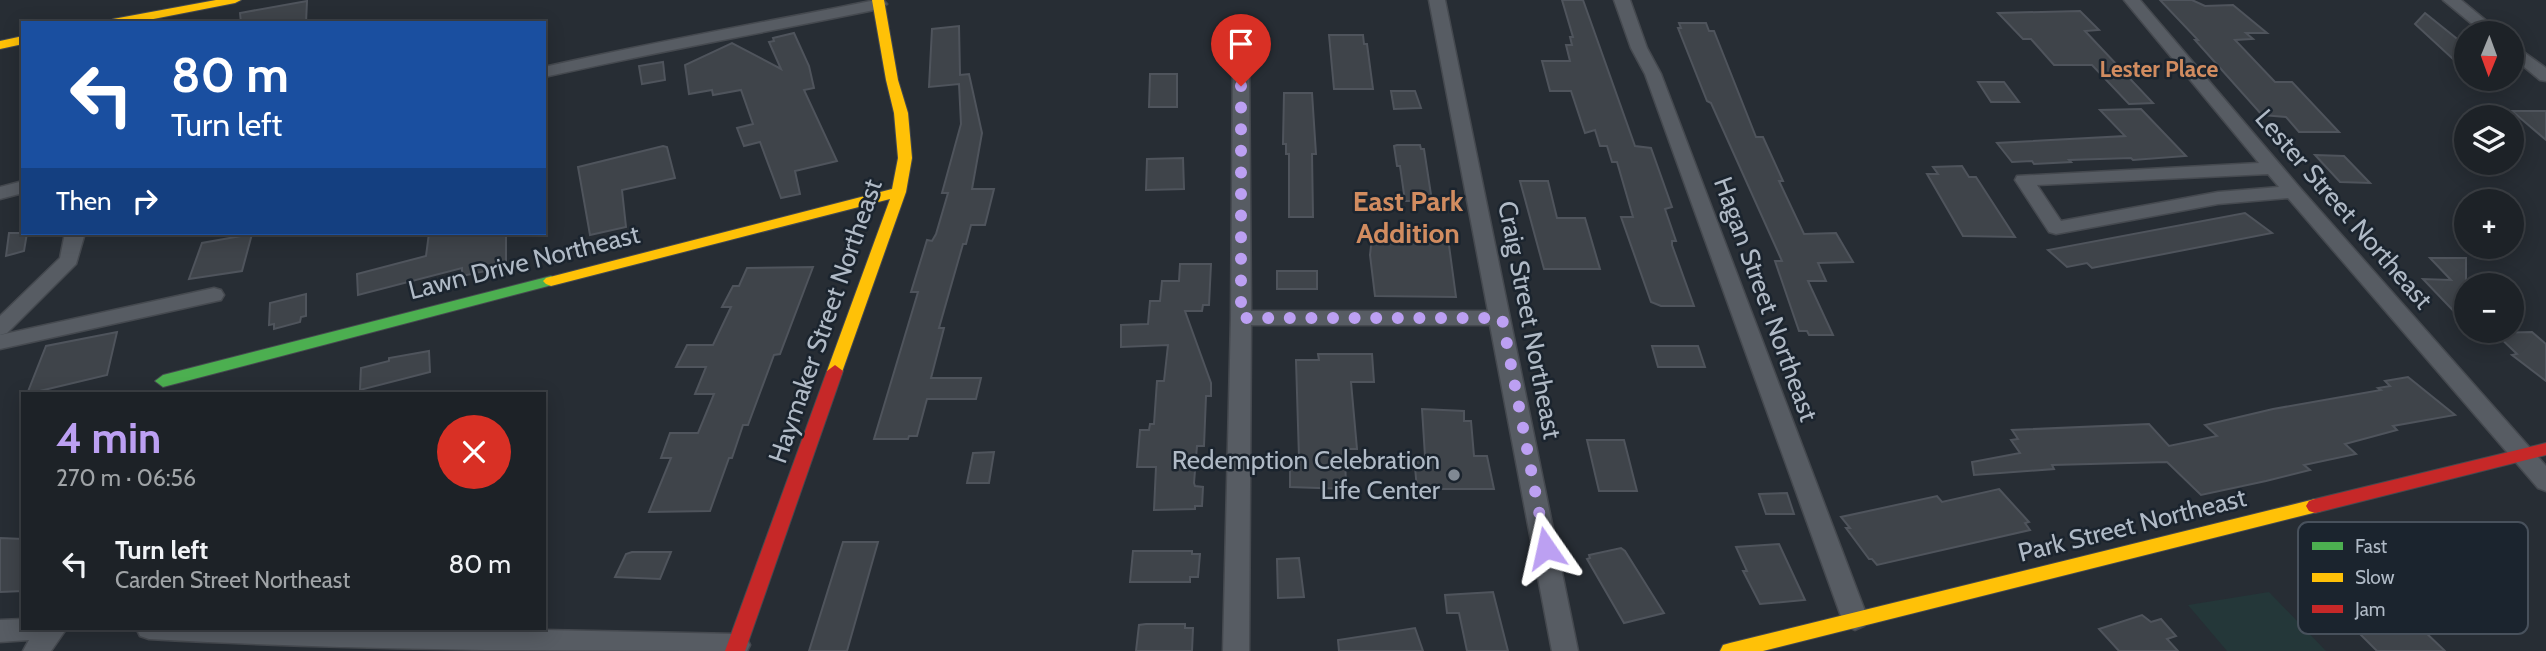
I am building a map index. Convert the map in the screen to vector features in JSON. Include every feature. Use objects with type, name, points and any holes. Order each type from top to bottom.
[{"type":"street","points":[[131,21],[168,17],[235,0]]},
{"type":"street","name":"Craig Street Northeast","points":[[1437,0],[1502,318],[1565,651]]},
{"type":"street","name":"Hagan Street Northeast","points":[[1622,0],[1639,48],[1653,74],[1855,619]]},
{"type":"street","name":"Lester Street Northeast","points":[[2132,0],[2272,168],[2546,482]]},
{"type":"street","points":[[2451,0],[2478,21]]},
{"type":"street","points":[[546,72],[878,2]]},
{"type":"street","name":"Haymaker Street Northeast","points":[[736,648],[899,192],[905,158],[901,113],[892,80],[878,2]]},
{"type":"street","points":[[0,45],[21,40]]},
{"type":"street","points":[[1236,651],[1241,318],[1241,60],[1253,53]]},
{"type":"street","points":[[2524,58],[2546,76]]},
{"type":"street","points":[[2272,168],[2024,180],[2056,228],[2218,198],[2293,192]]},
{"type":"street","points":[[0,193],[21,188]]},
{"type":"street","name":"Lawn Drive Northeast","points":[[163,381],[899,192]]},
{"type":"street","points":[[0,328],[69,260],[75,235]]},
{"type":"street","points":[[0,342],[214,295]]},
{"type":"street","points":[[1241,318],[1502,318]]},
{"type":"street","name":"Park Street Northeast","points":[[1730,651],[2546,449]]},
{"type":"street","points":[[0,631],[21,630]]},
{"type":"street","points":[[36,651],[52,630]]},
{"type":"street","points":[[184,630],[326,638],[736,648]]},
{"type":"shaded area","points":[[2269,592],[2298,622],[2298,634],[2310,634],[2326,651],[2227,651],[2188,605]]},
{"type":"building","points":[[1562,0],[1583,0],[1635,146],[1651,148],[1672,207],[1665,209],[1676,241],[1672,241],[1672,245],[1694,306],[1661,306],[1651,302],[1621,217],[1633,217],[1617,162],[1612,162],[1607,146],[1600,146],[1595,130],[1585,133],[1571,91],[1550,91],[1542,61],[1570,61],[1566,45],[1572,45],[1570,37],[1573,37]]},
{"type":"building","points":[[2160,0],[2192,0],[2205,6],[2233,5],[2267,33],[2246,33],[2253,39],[2235,40],[2275,82],[2292,82],[2339,132],[2299,132],[2286,117],[2262,115]]},
{"type":"building","points":[[307,1],[306,21],[241,21],[240,13]]},
{"type":"building","points":[[2080,11],[2099,30],[2085,31],[2153,103],[2129,104],[2092,65],[2054,65],[2031,39],[2023,39],[1998,13]]},
{"type":"building","points":[[2425,13],[2454,36],[2454,60],[2415,24]]},
{"type":"building","points":[[1679,23],[1706,23],[1709,31],[1714,31],[1756,137],[1763,137],[1783,181],[1779,181],[1804,234],[1836,233],[1853,262],[1818,263],[1826,281],[1808,281],[1833,335],[1809,335],[1807,331],[1799,331],[1775,261],[1782,261],[1711,103],[1707,101],[1678,28],[1681,28]]},
{"type":"building","points":[[959,26],[960,75],[969,74],[982,133],[972,189],[994,189],[985,225],[971,225],[966,244],[963,244],[939,328],[944,328],[931,378],[981,378],[976,399],[927,399],[917,436],[909,436],[908,439],[874,439],[918,292],[911,292],[927,240],[932,241],[936,234],[948,193],[942,193],[961,124],[959,84],[929,87],[932,29]]},
{"type":"building","points":[[794,33],[809,66],[814,88],[804,90],[837,161],[795,171],[800,194],[781,198],[760,142],[744,146],[737,128],[753,124],[741,90],[713,95],[712,90],[689,94],[685,65],[732,43],[781,69],[769,42],[774,41],[773,38]]},
{"type":"building","points":[[1329,35],[1363,35],[1364,44],[1367,44],[1373,89],[1334,89]]},
{"type":"building","points":[[663,62],[665,80],[642,84],[639,66]]},
{"type":"building","points":[[1150,74],[1177,74],[1177,107],[1149,107]]},
{"type":"building","points":[[1978,82],[2004,82],[2019,102],[1991,102]]},
{"type":"building","points":[[1391,91],[1415,91],[1421,108],[1394,109]]},
{"type":"building","points":[[1284,93],[1312,93],[1316,154],[1312,154],[1313,217],[1289,217],[1289,154],[1286,154],[1286,144],[1283,144]]},
{"type":"building","points":[[2141,109],[2186,156],[2133,160],[2069,160],[2071,162],[2034,164],[2032,161],[2012,162],[1997,143],[2125,136],[2100,110]]},
{"type":"building","points":[[2524,111],[2546,111],[2546,140],[2524,121]]},
{"type":"building","points":[[1420,145],[1421,149],[1424,149],[1432,201],[1405,201],[1394,146]]},
{"type":"building","points":[[667,147],[675,178],[622,190],[626,227],[590,235],[578,167]]},
{"type":"building","points":[[2315,155],[2344,156],[2370,183],[2340,182]]},
{"type":"building","points":[[1183,158],[1184,189],[1146,190],[1147,159]]},
{"type":"building","points":[[1962,166],[1969,177],[1976,177],[2015,237],[1963,236],[1927,174],[1938,174],[1933,167]]},
{"type":"building","points":[[1520,181],[1548,181],[1557,218],[1585,218],[1600,269],[1544,269]]},
{"type":"building","points":[[2245,213],[2272,233],[2092,268],[2087,263],[2067,267],[2048,250]]},
{"type":"building","points":[[9,233],[27,235],[24,251],[6,256]]},
{"type":"building","points":[[252,235],[242,271],[189,279],[202,243]]},
{"type":"building","points":[[429,235],[506,235],[506,262],[500,263],[500,268],[462,276],[462,268],[358,295],[357,274],[426,256]]},
{"type":"building","points":[[1372,237],[1448,238],[1456,297],[1375,296],[1370,255]]},
{"type":"building","points":[[2430,258],[2466,259],[2466,273],[2454,273],[2454,311],[2423,279],[2451,280]]},
{"type":"building","points":[[1180,264],[1211,264],[1209,305],[1203,305],[1202,311],[1185,311],[1211,383],[1211,396],[1206,396],[1204,446],[1197,446],[1194,483],[1195,486],[1203,487],[1202,506],[1195,506],[1195,509],[1154,510],[1156,467],[1137,467],[1140,430],[1149,430],[1150,424],[1154,424],[1157,381],[1164,381],[1168,345],[1121,347],[1121,325],[1148,324],[1150,301],[1160,301],[1162,281],[1179,281]]},
{"type":"building","points":[[813,267],[780,354],[774,355],[748,425],[743,425],[732,458],[729,458],[710,511],[649,512],[671,458],[661,458],[670,433],[698,433],[714,394],[695,394],[706,367],[676,367],[687,345],[713,345],[731,307],[722,307],[733,286],[739,286],[747,268]]},
{"type":"building","points":[[1277,271],[1317,271],[1317,289],[1277,289]]},
{"type":"building","points":[[306,294],[306,316],[301,317],[300,322],[274,329],[274,324],[269,325],[270,303]]},
{"type":"building","points":[[117,332],[107,375],[28,392],[46,346]]},
{"type":"building","points":[[2524,332],[2532,332],[2546,344],[2546,381],[2512,355],[2517,354],[2505,343],[2524,343]]},
{"type":"building","points":[[1652,346],[1698,346],[1705,367],[1658,367]]},
{"type":"building","points":[[429,351],[430,372],[360,390],[361,368],[389,361],[389,358]]},
{"type":"building","points":[[1318,354],[1372,354],[1374,382],[1351,382],[1357,449],[1345,449],[1346,489],[1290,487],[1290,457],[1299,458],[1296,360],[1319,360]]},
{"type":"building","points":[[2408,377],[2455,415],[2393,426],[2397,430],[2345,444],[2356,454],[2304,465],[2310,470],[2266,481],[2201,495],[2167,462],[2052,465],[2054,469],[1974,475],[1972,462],[2020,453],[2011,440],[2018,439],[2012,430],[2149,424],[2169,446],[2217,436],[2205,425],[2273,409],[2381,390],[2378,388],[2390,386],[2385,381]]},
{"type":"building","points":[[1422,409],[1464,411],[1464,421],[1471,421],[1474,456],[1487,456],[1494,489],[1417,489],[1414,456],[1425,456]]},
{"type":"building","points":[[1587,440],[1624,440],[1637,491],[1599,491]]},
{"type":"building","points":[[994,452],[989,483],[967,483],[973,453]]},
{"type":"building","points":[[1999,489],[2029,522],[2025,523],[2030,530],[1877,565],[1869,559],[1841,517],[1937,496],[1942,502]]},
{"type":"building","points":[[1787,493],[1794,514],[1766,514],[1759,494]]},
{"type":"building","points":[[0,538],[21,539],[21,591],[0,592]]},
{"type":"building","points":[[843,542],[878,542],[847,651],[809,651]]},
{"type":"building","points":[[1779,544],[1805,600],[1760,604],[1743,571],[1747,571],[1736,547]]},
{"type":"building","points":[[1621,548],[1664,613],[1624,623],[1587,559],[1590,558],[1589,555]]},
{"type":"building","points":[[1133,551],[1192,551],[1192,554],[1200,554],[1198,577],[1190,577],[1190,582],[1130,582]]},
{"type":"building","points":[[671,552],[660,579],[615,577],[626,554]]},
{"type":"building","points":[[1299,558],[1304,597],[1278,598],[1277,559]]},
{"type":"building","points":[[1493,592],[1508,651],[1467,651],[1459,613],[1447,613],[1445,595]]},
{"type":"building","points":[[2142,615],[2151,622],[2161,619],[2176,636],[2167,639],[2178,651],[2119,651],[2099,629]]},
{"type":"building","points":[[1185,624],[1185,628],[1193,628],[1192,651],[1136,651],[1139,625]]},
{"type":"building","points":[[1415,628],[1423,651],[1339,651],[1338,640]]},
{"type":"building","points":[[2360,634],[2427,634],[2445,651],[2377,651]]},
{"type":"traffic: fast","points":[[163,381],[551,281]]},
{"type":"traffic: slow","points":[[124,21],[235,0]]},
{"type":"traffic: slow","points":[[835,371],[899,192],[905,158],[901,113],[892,80],[878,0]]},
{"type":"traffic: slow","points":[[0,45],[21,40]]},
{"type":"traffic: slow","points":[[551,281],[899,192]]},
{"type":"traffic: slow","points":[[1730,651],[2315,506]]},
{"type":"traffic: jam","points":[[735,651],[835,371]]},
{"type":"traffic: jam","points":[[2315,506],[2546,449]]},
{"type":"place","name":"Redemption Celebration Life Center","points":[[1454,475]]},
{"type":"district","name":"Lester Place","points":[[2159,69]]},
{"type":"district","name":"East Park Addition","points":[[1408,217]]},
{"type":"route","points":[[1241,86],[1241,318],[1502,318],[1546,548]]}]
